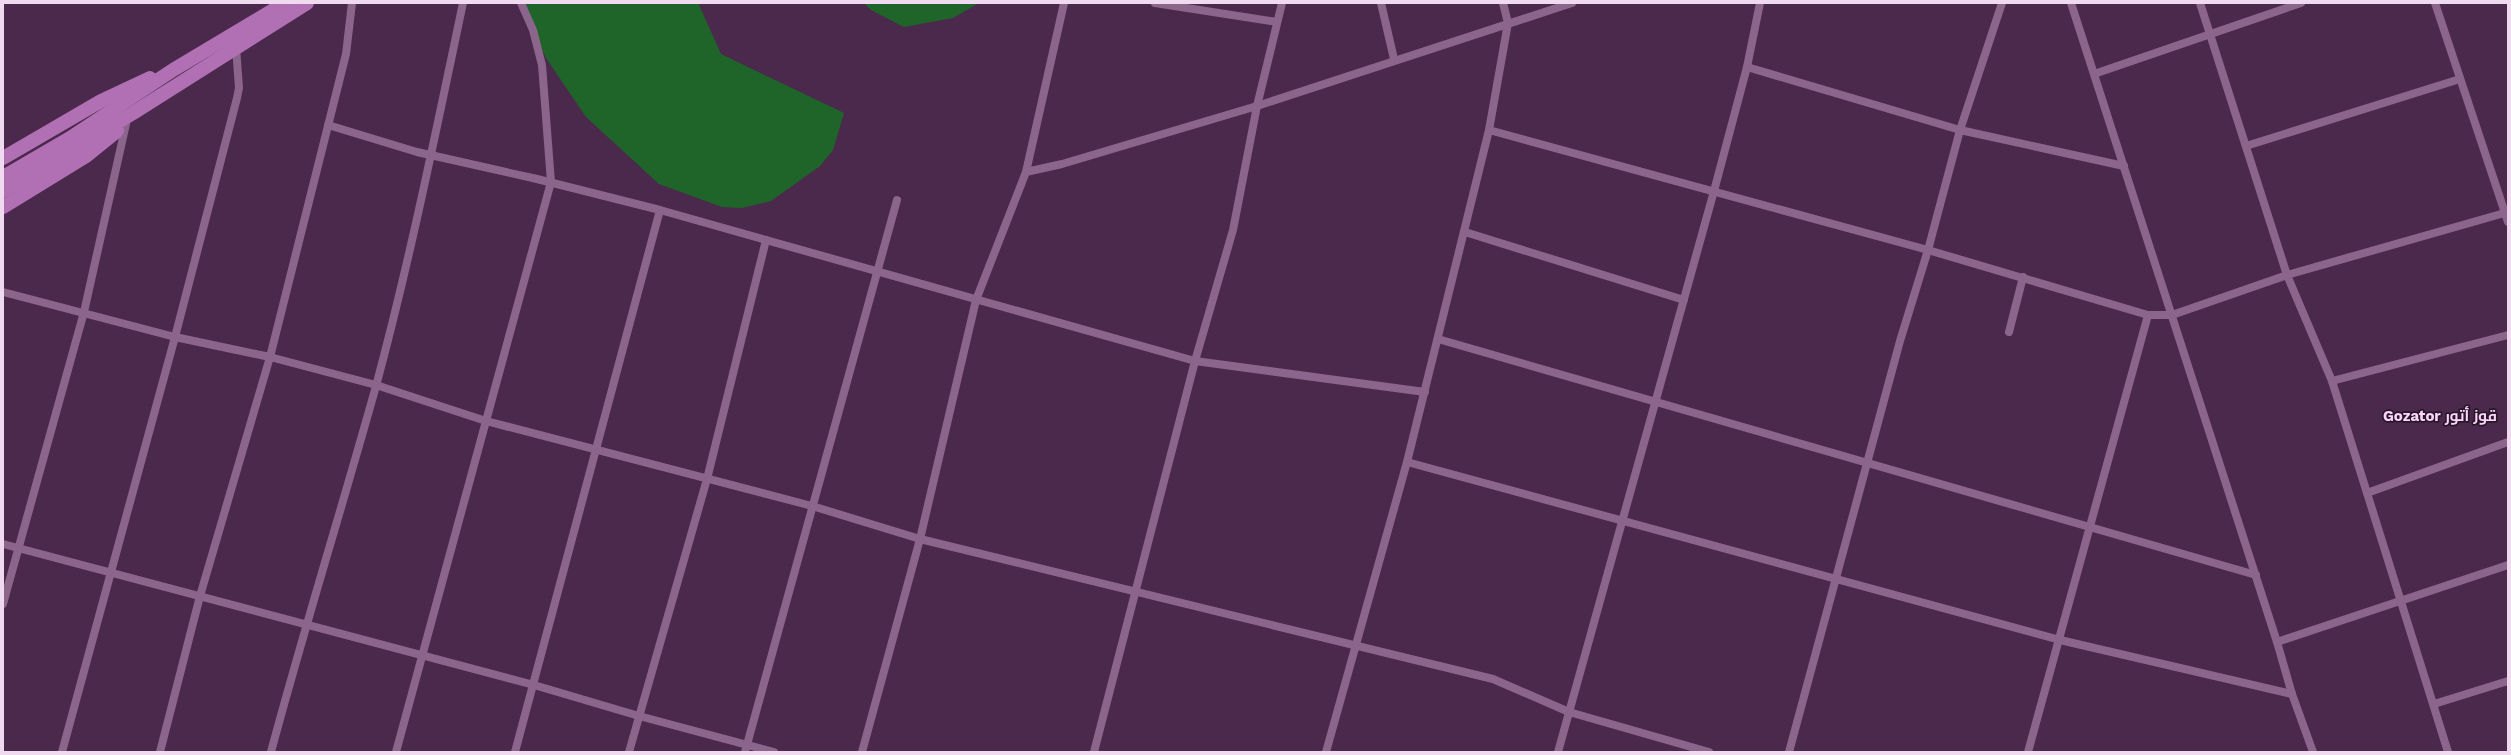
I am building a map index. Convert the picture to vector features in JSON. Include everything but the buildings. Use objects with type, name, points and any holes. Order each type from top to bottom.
[{"type":"highway","points":[[3,191],[173,70],[285,3]]},
{"type":"highway","points":[[3,207],[86,156],[130,118],[236,47],[307,3]]},
{"type":"highway","points":[[3,158],[122,90],[173,70]]},
{"type":"highway","points":[[3,177],[72,143],[130,118]]},
{"type":"street","points":[[160,752],[200,596],[270,357],[346,54],[352,3]]},
{"type":"street","points":[[271,752],[305,624],[376,385],[431,154],[463,3]]},
{"type":"street","points":[[396,752],[551,182],[542,65],[533,30],[520,3]]},
{"type":"street","points":[[862,752],[920,539],[976,300],[1026,172],[1064,3]]},
{"type":"street","points":[[1155,3],[1277,22]]},
{"type":"street","points":[[1094,752],[1195,361],[1233,230],[1257,106],[1282,3]]},
{"type":"street","points":[[1381,3],[1394,59]]},
{"type":"street","points":[[1326,752],[1407,462],[1490,130],[1508,23],[1502,3]]},
{"type":"street","points":[[1026,172],[1062,164],[1257,106],[1394,59],[1572,3]]},
{"type":"street","points":[[1558,752],[1714,192],[1747,67],[1760,3]]},
{"type":"street","points":[[1789,752],[1900,341],[1928,250],[1960,130],[2002,3]]},
{"type":"street","points":[[2071,3],[2256,575],[2292,694],[2313,752]]},
{"type":"street","points":[[2200,3],[2287,275],[2332,381],[2399,601],[2434,704],[2448,752]]},
{"type":"street","points":[[2094,74],[2209,32],[2301,3]]},
{"type":"street","points":[[2435,3],[2506,212],[2508,222]]},
{"type":"street","points":[[62,752],[175,337],[237,98],[239,88],[236,47]]},
{"type":"street","points":[[1747,67],[1960,130],[2124,166]]},
{"type":"street","points":[[2246,146],[2460,79]]},
{"type":"street","points":[[3,604],[84,312],[130,118]]},
{"type":"street","points":[[328,125],[403,148],[551,182],[660,210],[1195,361],[1425,392]]},
{"type":"street","points":[[1490,130],[1928,250],[2148,315],[2172,314],[2287,275],[2506,212]]},
{"type":"street","points":[[746,748],[897,200]]},
{"type":"street","points":[[515,752],[597,451],[660,210]]},
{"type":"street","points":[[1464,232],[1684,300]]},
{"type":"street","points":[[629,752],[707,479],[766,240]]},
{"type":"street","points":[[2008,332],[2023,277]]},
{"type":"street","points":[[3,292],[175,337],[270,357],[376,385],[486,421],[812,506],[920,539],[1493,679],[1569,712],[1709,752]]},
{"type":"street","points":[[2028,752],[2060,640],[2089,527],[2148,315]]},
{"type":"street","points":[[2332,381],[2508,335]]},
{"type":"street","points":[[1438,339],[2256,575]]},
{"type":"street","points":[[2367,493],[2508,442]]},
{"type":"street","points":[[1407,462],[2060,640],[2292,694]]},
{"type":"street","points":[[3,544],[534,684],[746,748],[774,752]]},
{"type":"street","points":[[2277,642],[2508,565]]},
{"type":"street","points":[[2434,704],[2508,680]]},
{"type":"shaded area","points":[[522,3],[701,3],[699,5],[721,54],[844,113],[833,150],[820,166],[771,201],[742,208],[722,207],[659,184],[586,117],[546,58]]},
{"type":"shaded area","points":[[864,3],[979,3],[953,18],[904,27],[871,10]]},
{"type":"district","name":"Gozator قوز أتور","points":[[2440,416]]}]
